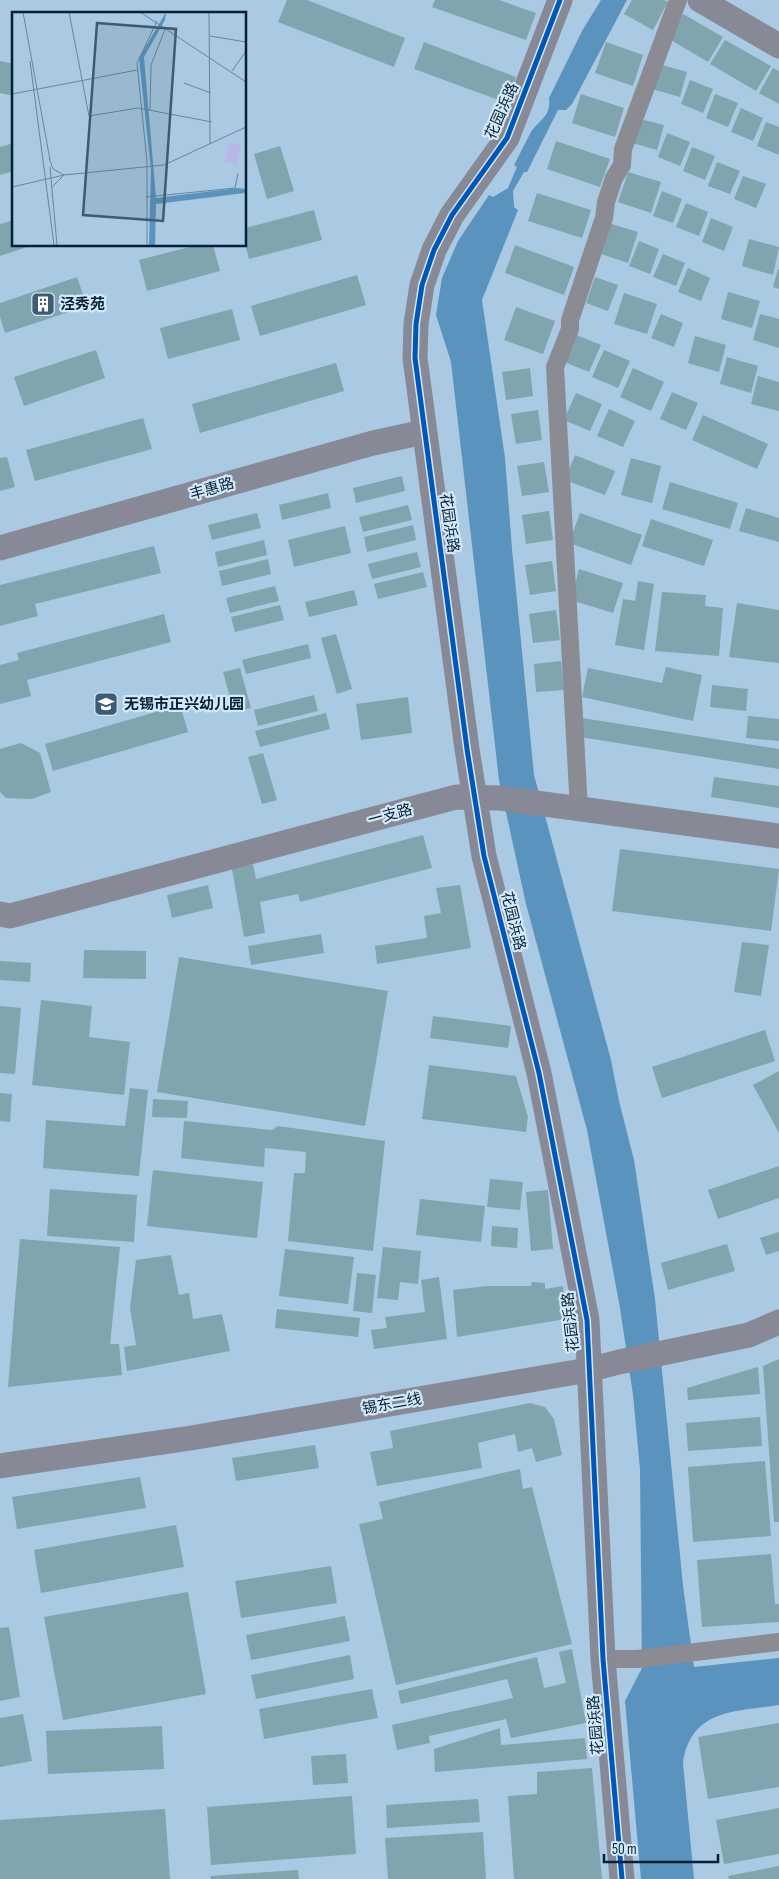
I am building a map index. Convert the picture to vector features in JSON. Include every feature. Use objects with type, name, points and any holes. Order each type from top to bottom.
[{"type":"street","name":"花园浜路","points":[[560,0],[508,138],[452,215],[434,250],[422,286],[416,324],[415,358],[484,856],[539,1073],[587,1320],[603,1659],[622,1879]]},
{"type":"street","points":[[570,809],[555,368],[570,329],[570,320],[604,218],[606,202],[614,178],[622,165],[623,149],[678,0]]},
{"type":"street","points":[[700,0],[779,46]]},
{"type":"street","name":"丰惠路","points":[[0,548],[372,443],[424,432]]},
{"type":"street","name":"一支路","points":[[5,915],[456,798],[500,798],[779,836]]},
{"type":"street","name":"锡东二线","points":[[0,1466],[191,1438],[588,1370],[749,1335],[779,1322]]},
{"type":"street","points":[[603,1659],[638,1659],[779,1642]]},
{"type":"water","points":[[601,0],[627,0],[572,104],[566,110],[558,110],[527,172],[524,172],[513,191],[514,207],[518,210],[482,300],[505,458],[534,775],[611,1060],[634,1160],[655,1299],[683,1586],[694,1667],[779,1658],[779,1705],[747,1709],[717,1716],[695,1732],[688,1745],[683,1763],[694,1879],[641,1879],[625,1701],[642,1668],[640,1469],[633,1395],[620,1308],[587,1130],[526,904],[499,780],[451,362],[436,315],[442,278],[458,241],[489,195],[493,197],[508,188],[517,167],[514,165],[531,132],[547,114],[549,98],[582,31]]},
{"type":"building","points":[[287,0],[307,0],[405,38],[394,67],[278,22]]},
{"type":"building","points":[[435,0],[499,0],[536,13],[526,40],[432,7]]},
{"type":"building","points":[[632,0],[664,0],[668,2],[653,30],[624,14]]},
{"type":"building","points":[[683,14],[723,37],[708,62],[669,39]]},
{"type":"building","points":[[725,40],[771,66],[756,91],[710,64]]},
{"type":"building","points":[[424,42],[516,77],[507,103],[414,69]]},
{"type":"building","points":[[606,42],[643,55],[633,86],[595,73]]},
{"type":"building","points":[[0,61],[12,64],[12,96],[0,93]]},
{"type":"building","points":[[659,64],[687,72],[680,97],[652,89]]},
{"type":"building","points":[[773,68],[779,71],[779,104],[759,93]]},
{"type":"building","points":[[690,80],[713,89],[703,113],[681,104]]},
{"type":"building","points":[[581,94],[624,108],[615,137],[572,123]]},
{"type":"building","points":[[715,94],[738,103],[728,127],[706,118]]},
{"type":"building","points":[[741,108],[763,118],[753,141],[731,132]]},
{"type":"building","points":[[636,118],[664,125],[657,150],[629,142]]},
{"type":"building","points":[[766,122],[779,127],[779,155],[757,146]]},
{"type":"building","points":[[667,133],[690,142],[680,166],[658,157]]},
{"type":"building","points":[[556,141],[610,159],[600,187],[547,169]]},
{"type":"building","points":[[12,144],[12,172],[0,175],[0,147]]},
{"type":"building","points":[[280,146],[294,191],[267,199],[254,154]]},
{"type":"building","points":[[692,147],[715,156],[705,180],[683,171]]},
{"type":"building","points":[[717,162],[740,171],[730,194],[708,186]]},
{"type":"building","points":[[628,172],[661,182],[651,213],[618,202]]},
{"type":"building","points":[[743,176],[766,184],[756,208],[734,199]]},
{"type":"building","points":[[662,191],[682,199],[673,223],[653,216]]},
{"type":"building","points":[[537,193],[591,210],[582,238],[528,221]]},
{"type":"building","points":[[686,203],[708,212],[699,236],[676,227]]},
{"type":"building","points":[[314,210],[322,240],[249,259],[246,246],[246,228]]},
{"type":"building","points":[[711,218],[733,227],[724,251],[702,242]]},
{"type":"building","points":[[12,221],[12,246],[30,246],[0,256],[0,224]]},
{"type":"building","points":[[605,222],[638,232],[628,263],[595,252]]},
{"type":"building","points":[[749,239],[779,247],[773,275],[742,266]]},
{"type":"building","points":[[639,241],[659,249],[650,274],[629,266]]},
{"type":"building","points":[[515,245],[574,267],[564,295],[505,273]]},
{"type":"building","points":[[193,246],[213,246],[220,271],[147,291],[139,260]]},
{"type":"building","points":[[663,254],[685,263],[676,286],[653,277]]},
{"type":"building","points":[[688,268],[710,278],[701,301],[678,292]]},
{"type":"building","points":[[779,270],[779,289],[773,287]]},
{"type":"building","points":[[357,275],[366,305],[260,336],[251,306]]},
{"type":"building","name":"泾秀苑","points":[[77,277],[87,306],[5,333],[0,317],[0,303]]},
{"type":"building","points":[[595,277],[618,285],[608,311],[586,303]]},
{"type":"building","points":[[728,292],[760,301],[752,328],[721,319]]},
{"type":"building","points":[[624,293],[657,304],[647,334],[614,324]]},
{"type":"building","points":[[516,307],[555,321],[543,354],[504,340]]},
{"type":"building","points":[[232,309],[240,340],[168,359],[160,328]]},
{"type":"building","points":[[661,314],[683,323],[674,347],[651,338]]},
{"type":"building","points":[[760,314],[779,319],[779,348],[753,340]]},
{"type":"building","points":[[574,334],[601,345],[589,372],[562,361]]},
{"type":"building","points":[[695,336],[726,345],[719,372],[688,363]]},
{"type":"building","points":[[96,350],[105,378],[24,406],[14,377]]},
{"type":"building","points":[[604,350],[630,361],[618,388],[592,377]]},
{"type":"building","points":[[727,357],[758,366],[751,393],[720,384]]},
{"type":"building","points":[[336,363],[344,391],[200,433],[192,404]]},
{"type":"building","points":[[530,368],[533,396],[506,400],[502,372]]},
{"type":"building","points":[[633,368],[664,382],[651,411],[620,397]]},
{"type":"building","points":[[758,376],[779,382],[779,411],[751,404]]},
{"type":"building","points":[[672,392],[698,403],[686,430],[660,419]]},
{"type":"building","points":[[576,393],[602,404],[590,431],[564,420]]},
{"type":"building","points":[[609,409],[635,421],[623,447],[597,436]]},
{"type":"building","points":[[538,410],[542,440],[516,444],[511,414]]},
{"type":"building","points":[[703,415],[768,444],[757,469],[692,440]]},
{"type":"building","points":[[143,418],[152,449],[35,481],[26,450]]},
{"type":"building","points":[[575,455],[615,471],[605,495],[565,480]]},
{"type":"building","points":[[7,457],[15,487],[0,491],[0,458]]},
{"type":"building","points":[[631,458],[661,466],[652,503],[621,495]]},
{"type":"building","points":[[544,462],[549,492],[522,496],[517,466]]},
{"type":"building","points":[[402,476],[405,491],[356,503],[353,488]]},
{"type":"building","points":[[670,482],[738,503],[730,529],[662,509]]},
{"type":"building","points":[[328,493],[331,508],[282,520],[279,505]]},
{"type":"building","points":[[408,505],[412,520],[363,532],[359,517]]},
{"type":"building","points":[[746,508],[779,518],[779,542],[739,531]]},
{"type":"building","points":[[549,511],[553,540],[526,544],[522,515]]},
{"type":"building","points":[[257,513],[261,528],[212,540],[208,525]]},
{"type":"building","points":[[580,513],[642,535],[631,565],[569,543]]},
{"type":"building","points":[[651,519],[713,540],[704,566],[642,546]]},
{"type":"building","points":[[413,525],[416,540],[367,552],[364,537]]},
{"type":"building","points":[[345,526],[351,553],[294,567],[288,540]]},
{"type":"building","points":[[264,540],[267,555],[218,567],[215,552]]},
{"type":"building","points":[[154,546],[161,573],[35,604],[38,616],[0,626],[0,585]]},
{"type":"building","points":[[417,552],[421,567],[372,579],[368,564]]},
{"type":"building","points":[[268,559],[271,574],[222,586],[219,571]]},
{"type":"building","points":[[552,561],[556,591],[530,595],[525,565]]},
{"type":"building","points":[[579,569],[623,583],[613,613],[571,600]]},
{"type":"building","points":[[423,572],[427,587],[378,599],[374,584]]},
{"type":"building","points":[[638,581],[654,584],[644,650],[615,645],[623,599],[635,601]]},
{"type":"building","points":[[275,586],[279,601],[230,613],[226,598]]},
{"type":"building","points":[[354,590],[358,605],[309,617],[305,602]]},
{"type":"building","points":[[662,592],[706,595],[705,606],[723,608],[719,656],[655,651]]},
{"type":"building","points":[[737,603],[779,610],[779,663],[729,657]]},
{"type":"building","points":[[280,605],[284,620],[235,632],[231,617]]},
{"type":"building","points":[[556,610],[560,640],[533,643],[529,614]]},
{"type":"building","name":"无锡市正兴幼儿园","points":[[164,614],[171,642],[27,680],[31,696],[0,704],[0,665],[19,660],[17,653]]},
{"type":"building","points":[[336,634],[352,689],[337,694],[321,638]]},
{"type":"building","points":[[308,644],[311,658],[246,674],[242,660]]},
{"type":"building","points":[[561,661],[564,690],[536,692],[534,664]]},
{"type":"building","points":[[666,667],[702,675],[693,721],[582,697],[588,668],[662,683]]},
{"type":"building","points":[[240,668],[251,708],[234,712],[223,672]]},
{"type":"building","points":[[712,685],[748,689],[746,711],[710,707]]},
{"type":"building","points":[[314,695],[318,711],[258,726],[254,710]]},
{"type":"building","points":[[408,697],[412,733],[361,740],[356,704]]},
{"type":"building","points":[[180,705],[188,732],[53,771],[45,744]]},
{"type":"building","points":[[326,713],[330,729],[260,747],[255,731]]},
{"type":"building","points":[[748,716],[779,719],[779,741],[746,738]]},
{"type":"building","points":[[582,718],[779,749],[779,769],[580,737]]},
{"type":"building","points":[[21,743],[40,753],[51,792],[32,799],[6,798],[0,792],[0,749]]},
{"type":"building","points":[[263,753],[277,800],[262,804],[248,757]]},
{"type":"building","points":[[714,777],[779,786],[779,808],[711,797]]},
{"type":"building","points":[[423,835],[432,868],[300,902],[298,894],[260,902],[265,933],[244,937],[232,869],[253,864],[256,879]]},
{"type":"building","points":[[620,849],[779,869],[771,931],[612,911]]},
{"type":"building","points":[[208,885],[213,908],[172,918],[167,895]]},
{"type":"building","points":[[460,885],[471,948],[377,964],[375,946],[427,938],[424,916],[441,913],[436,888]]},
{"type":"building","points":[[321,934],[324,953],[251,965],[248,946]]},
{"type":"building","points":[[742,942],[769,945],[761,996],[734,992]]},
{"type":"building","points":[[84,950],[146,951],[146,979],[83,978]]},
{"type":"building","points":[[179,957],[388,991],[365,1126],[157,1092]]},
{"type":"building","points":[[0,961],[31,963],[30,982],[0,980]]},
{"type":"building","points":[[41,1000],[92,1006],[89,1037],[130,1042],[124,1095],[32,1085]]},
{"type":"building","points":[[0,1006],[21,1008],[15,1074],[0,1073]]},
{"type":"building","points":[[433,1016],[511,1026],[508,1048],[430,1038]]},
{"type":"building","points":[[765,1030],[775,1061],[662,1098],[652,1067]]},
{"type":"building","points":[[429,1065],[516,1076],[528,1117],[526,1132],[422,1119]]},
{"type":"building","points":[[779,1071],[779,1133],[753,1085]]},
{"type":"building","points":[[130,1088],[148,1090],[139,1176],[43,1168],[46,1120],[125,1126]]},
{"type":"building","points":[[0,1093],[12,1094],[10,1122],[0,1121]]},
{"type":"building","points":[[153,1099],[188,1101],[187,1118],[152,1117]]},
{"type":"building","points":[[184,1121],[272,1130],[278,1126],[385,1141],[373,1251],[288,1241],[294,1173],[305,1173],[306,1152],[265,1148],[264,1167],[181,1158]]},
{"type":"building","points":[[779,1166],[779,1198],[718,1219],[708,1190]]},
{"type":"building","points":[[153,1170],[263,1182],[257,1238],[147,1226]]},
{"type":"building","points":[[490,1179],[523,1182],[520,1210],[487,1207]]},
{"type":"building","points":[[50,1189],[137,1195],[134,1242],[47,1236]]},
{"type":"building","points":[[548,1190],[553,1249],[531,1251],[526,1192]]},
{"type":"building","points":[[420,1199],[485,1206],[481,1242],[416,1235]]},
{"type":"building","points":[[492,1226],[518,1228],[517,1248],[491,1246]]},
{"type":"building","points":[[779,1232],[779,1251],[766,1255],[760,1238]]},
{"type":"building","points":[[20,1239],[120,1247],[110,1344],[119,1344],[122,1375],[8,1387]]},
{"type":"building","points":[[727,1244],[735,1271],[668,1290],[661,1263]]},
{"type":"building","points":[[383,1247],[421,1251],[418,1284],[400,1282],[398,1300],[377,1298]]},
{"type":"building","points":[[285,1249],[354,1257],[348,1304],[279,1296]]},
{"type":"building","points":[[171,1255],[179,1295],[189,1293],[193,1319],[222,1314],[230,1351],[127,1371],[124,1347],[136,1345],[130,1308],[136,1260]]},
{"type":"building","points":[[357,1273],[376,1275],[372,1313],[353,1311]]},
{"type":"building","points":[[439,1277],[447,1339],[374,1349],[371,1330],[387,1328],[385,1317],[425,1312],[421,1280]]},
{"type":"building","points":[[532,1282],[545,1283],[545,1289],[563,1286],[566,1319],[457,1337],[453,1290],[487,1286],[531,1286]]},
{"type":"building","points":[[277,1309],[360,1318],[358,1337],[275,1328]]},
{"type":"building","points":[[779,1359],[779,1522],[774,1522],[763,1366]]},
{"type":"building","points":[[758,1367],[760,1394],[688,1400],[687,1388]]},
{"type":"building","points":[[530,1403],[545,1407],[554,1419],[562,1455],[536,1462],[532,1448],[518,1452],[515,1434],[478,1443],[482,1468],[377,1486],[370,1452],[393,1448],[390,1431]]},
{"type":"building","points":[[760,1417],[762,1446],[688,1451],[686,1423]]},
{"type":"building","points":[[315,1445],[319,1468],[236,1481],[232,1458]]},
{"type":"building","points":[[765,1461],[771,1536],[693,1542],[688,1467]]},
{"type":"building","points":[[520,1469],[523,1489],[532,1487],[572,1644],[396,1685],[359,1524],[383,1519],[379,1502]]},
{"type":"building","points":[[140,1477],[146,1508],[17,1529],[12,1497]]},
{"type":"building","points":[[176,1525],[184,1567],[41,1593],[34,1550]]},
{"type":"building","points":[[771,1554],[775,1604],[779,1604],[779,1622],[702,1627],[697,1560]]},
{"type":"building","points":[[331,1566],[337,1603],[241,1618],[235,1581]]},
{"type":"building","points":[[188,1592],[206,1694],[63,1720],[44,1617]]},
{"type":"building","points":[[345,1616],[350,1641],[251,1660],[246,1635]]},
{"type":"building","points":[[9,1627],[20,1697],[0,1701],[0,1628]]},
{"type":"building","points":[[572,1649],[586,1723],[511,1738],[506,1719],[429,1736],[430,1743],[397,1750],[392,1725],[513,1698],[507,1679],[401,1704],[398,1691],[537,1657],[544,1688],[566,1683],[559,1652]]},
{"type":"building","points":[[350,1655],[354,1679],[256,1699],[251,1675]]},
{"type":"building","points":[[372,1689],[378,1718],[264,1739],[259,1709]]},
{"type":"building","points":[[23,1714],[32,1761],[0,1767],[0,1718]]},
{"type":"building","points":[[779,1723],[779,1787],[708,1799],[698,1737]]},
{"type":"building","points":[[162,1726],[164,1769],[48,1774],[46,1731]]},
{"type":"building","points":[[500,1728],[501,1745],[585,1738],[587,1759],[435,1772],[434,1749]]},
{"type":"building","points":[[346,1754],[348,1783],[313,1785],[311,1756]]},
{"type":"building","points":[[592,1768],[602,1879],[514,1879],[508,1796],[537,1794],[537,1772]]},
{"type":"building","points":[[352,1796],[356,1854],[211,1865],[207,1807]]},
{"type":"building","points":[[478,1799],[480,1822],[387,1828],[386,1805]]},
{"type":"building","points":[[779,1808],[779,1854],[724,1864],[716,1820]]},
{"type":"building","points":[[165,1809],[170,1879],[0,1879],[0,1820]]},
{"type":"building","points":[[483,1832],[486,1879],[388,1879],[385,1838]]},
{"type":"building","points":[[779,1866],[779,1879],[729,1879],[728,1876]]},
{"type":"building","points":[[298,1870],[299,1879],[211,1879],[210,1876]]},
{"type":"cycle path","points":[[560,0],[507,138],[452,215],[434,250],[422,285],[416,324],[415,358],[467,749],[484,856],[539,1073],[587,1320],[603,1659],[622,1879]]},
{"type":"place","name":"泾秀苑","points":[[43,304]]},
{"type":"place","name":"无锡市正兴幼儿园","points":[[106,704]]}]
